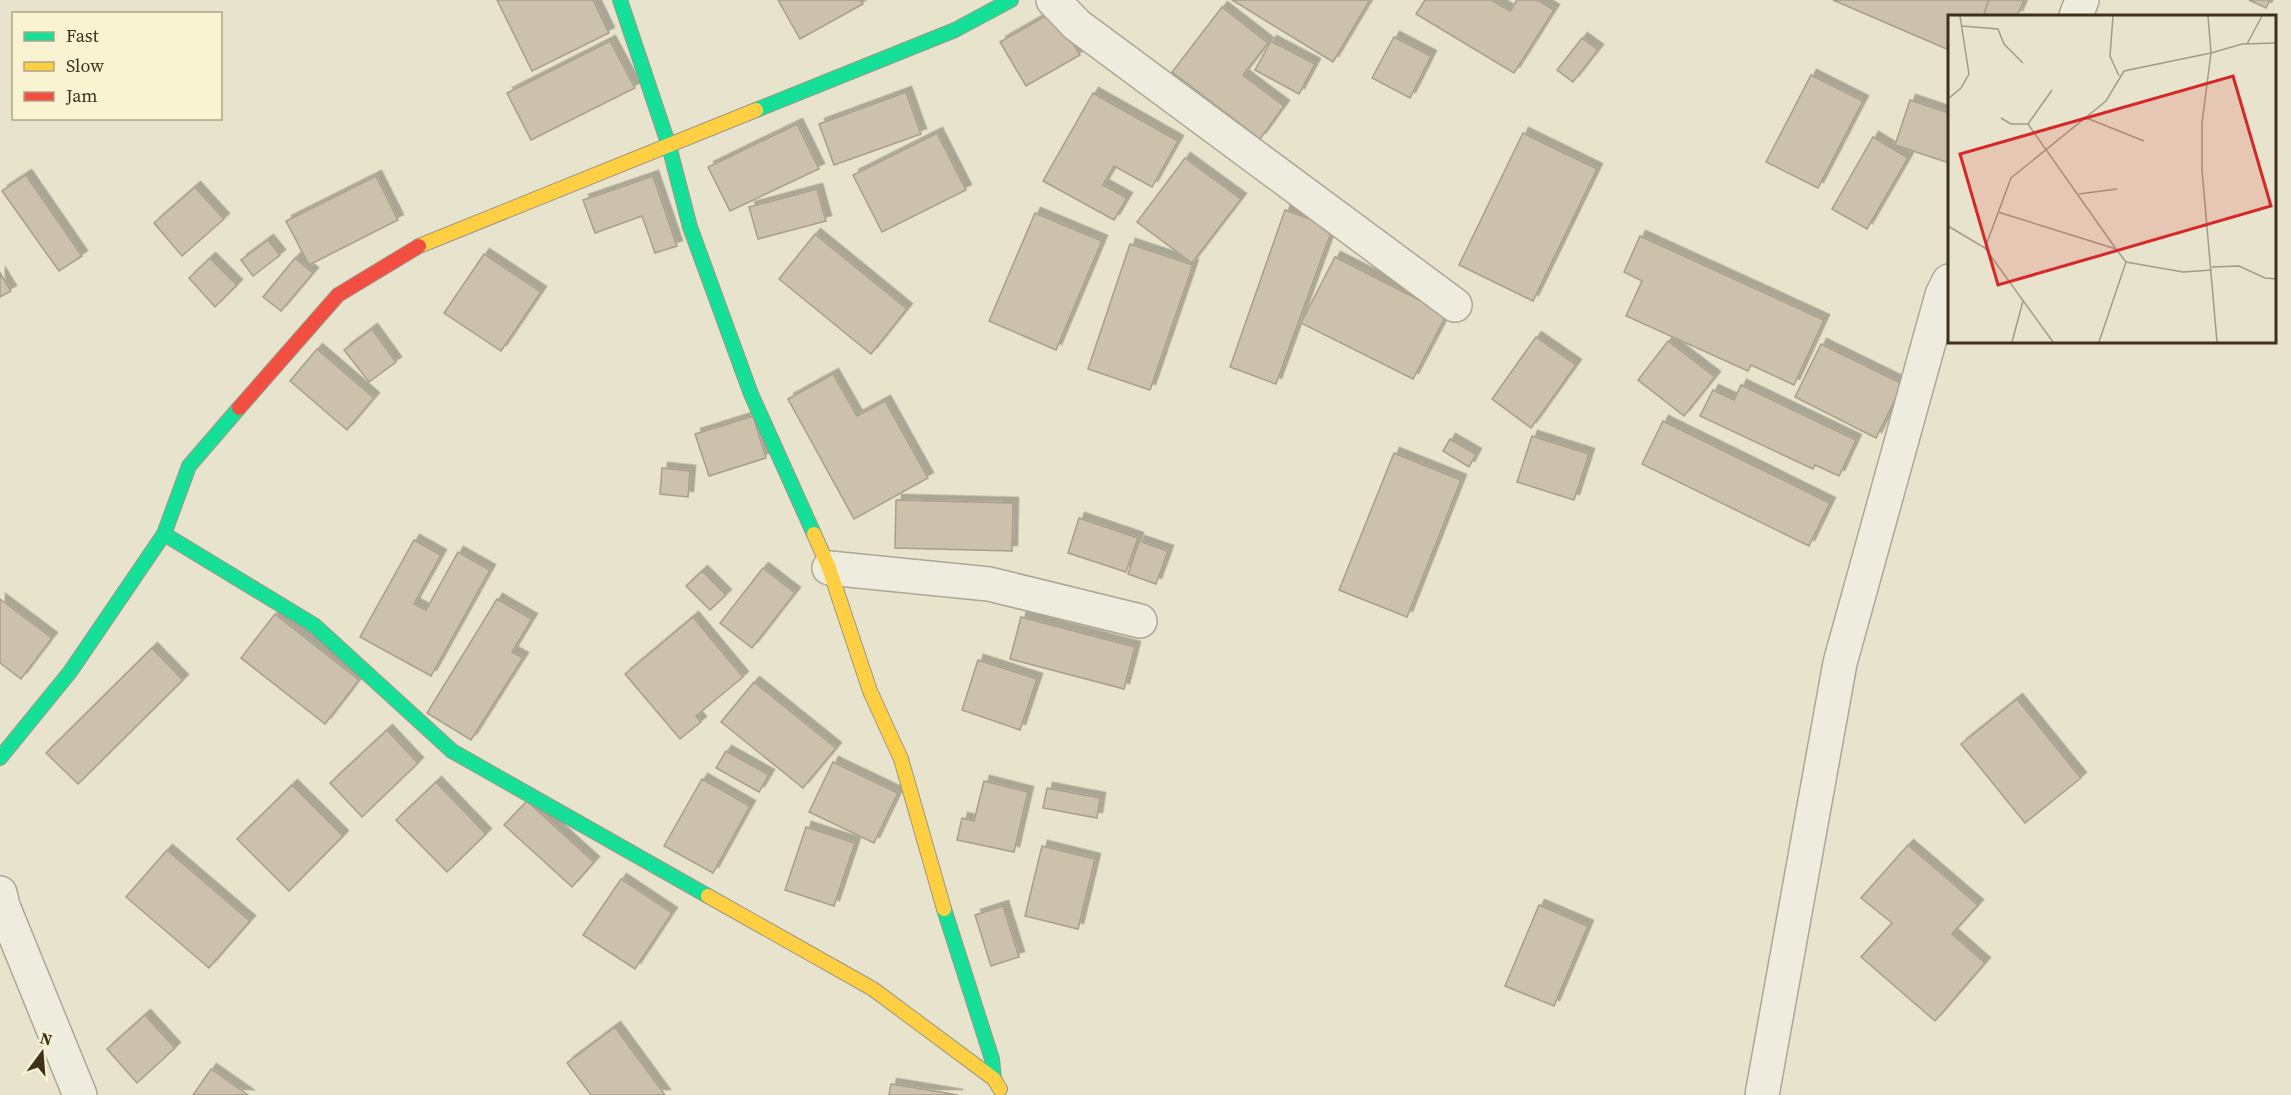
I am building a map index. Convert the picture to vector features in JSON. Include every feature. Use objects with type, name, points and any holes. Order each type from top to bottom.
[{"type":"street","points":[[620,0],[669,146],[690,228],[751,394],[829,568],[870,691],[901,759],[952,942],[992,1059],[994,1079]]},
{"type":"street","points":[[0,758],[70,672],[164,534],[189,466],[338,295],[419,246],[955,30],[1011,0]]},
{"type":"street","points":[[1053,0],[1077,25],[1455,305]]},
{"type":"street","points":[[2076,15],[2082,0]]},
{"type":"street","points":[[1762,1095],[1840,663],[1942,295],[1948,283]]},
{"type":"street","points":[[164,534],[314,625],[452,751],[873,989],[994,1079],[1004,1095]]},
{"type":"street","points":[[829,568],[989,584],[1140,621]]},
{"type":"street","points":[[0,894],[80,1095]]},
{"type":"building","points":[[497,0],[593,0],[609,33],[532,71]]},
{"type":"building","points":[[778,0],[860,0],[863,4],[800,39]]},
{"type":"building","points":[[1232,0],[1370,0],[1333,62]]},
{"type":"building","points":[[1425,0],[1492,0],[1510,11],[1517,0],[1538,0],[1554,10],[1514,73],[1416,14]]},
{"type":"building","points":[[1833,0],[1991,0],[2008,8],[2004,15],[1948,15],[1948,50]]},
{"type":"building","points":[[1989,0],[2024,0],[2017,15],[1984,13]]},
{"type":"building","points":[[2249,0],[2270,0],[2266,8]]},
{"type":"building","points":[[1222,7],[1268,43],[1243,75],[1284,106],[1260,139],[1172,72]]},
{"type":"building","points":[[1054,11],[1080,55],[1026,86],[1000,42]]},
{"type":"building","points":[[1394,37],[1431,56],[1410,98],[1372,78]]},
{"type":"building","points":[[1582,38],[1598,50],[1573,82],[1557,70]]},
{"type":"building","points":[[610,41],[635,88],[531,140],[507,93]]},
{"type":"building","points":[[1271,41],[1315,64],[1299,94],[1255,70]]},
{"type":"building","points":[[1811,75],[1863,101],[1818,188],[1766,162]]},
{"type":"building","points":[[906,92],[921,134],[834,165],[819,124]]},
{"type":"building","points":[[1093,93],[1178,141],[1152,187],[1114,166],[1103,185],[1127,198],[1114,220],[1043,181]]},
{"type":"building","points":[[1910,100],[1948,113],[1948,163],[1895,145]]},
{"type":"building","points":[[797,124],[819,169],[730,211],[708,167]]},
{"type":"building","points":[[937,133],[966,190],[882,232],[853,175]]},
{"type":"building","points":[[1523,133],[1597,169],[1533,301],[1459,265]]},
{"type":"building","points":[[1873,137],[1908,158],[1867,229],[1832,209]]},
{"type":"building","points":[[1185,158],[1241,199],[1192,263],[1137,222]]},
{"type":"building","points":[[26,175],[82,256],[59,271],[2,191]]},
{"type":"building","points":[[376,176],[398,220],[309,265],[286,221]]},
{"type":"building","points":[[653,176],[677,246],[655,253],[642,216],[595,233],[583,200]]},
{"type":"building","points":[[195,187],[224,219],[182,256],[154,223]]},
{"type":"building","points":[[817,189],[826,221],[758,239],[749,207]]},
{"type":"building","points":[[1285,210],[1333,227],[1276,384],[1230,367]]},
{"type":"building","points":[[1035,213],[1102,241],[1056,350],[989,321]]},
{"type":"building","points":[[815,234],[907,309],[871,354],[779,279]]},
{"type":"building","points":[[1640,236],[1824,320],[1794,385],[1751,365],[1748,371],[1626,316],[1642,281],[1624,272]]},
{"type":"building","points":[[268,240],[280,255],[253,276],[241,260]]},
{"type":"building","points":[[1130,244],[1193,265],[1150,390],[1088,369]]},
{"type":"building","points":[[484,254],[541,292],[501,351],[444,313]]},
{"type":"building","points":[[1335,257],[1447,314],[1413,379],[1301,323]]},
{"type":"building","points":[[210,258],[237,285],[215,307],[189,278]]},
{"type":"building","points":[[295,258],[313,273],[281,311],[263,297]]},
{"type":"building","points":[[0,273],[11,291],[0,297]]},
{"type":"building","points":[[372,329],[396,362],[369,382],[344,350]]},
{"type":"building","points":[[1536,337],[1576,365],[1531,428],[1492,399]]},
{"type":"building","points":[[1668,341],[1715,377],[1684,416],[1638,380]]},
{"type":"building","points":[[1821,344],[1903,384],[1876,438],[1795,397]]},
{"type":"building","points":[[317,349],[374,398],[347,430],[290,381]]},
{"type":"building","points":[[833,374],[857,416],[885,401],[928,478],[854,519],[788,399]]},
{"type":"building","points":[[1741,385],[1856,440],[1839,476],[1815,465],[1813,469],[1700,416],[1713,390],[1734,400]]},
{"type":"building","points":[[753,416],[766,458],[709,476],[695,434]]},
{"type":"building","points":[[1663,421],[1830,503],[1809,546],[1642,464]]},
{"type":"building","points":[[1532,436],[1589,454],[1574,500],[1517,482]]},
{"type":"building","points":[[1450,439],[1476,454],[1469,467],[1443,451]]},
{"type":"building","points":[[1394,453],[1461,480],[1407,617],[1339,590]]},
{"type":"building","points":[[662,468],[690,471],[688,497],[660,494]]},
{"type":"building","points":[[896,500],[1013,503],[1012,551],[895,548]]},
{"type":"building","points":[[1079,518],[1138,538],[1126,572],[1068,553]]},
{"type":"building","points":[[414,540],[441,555],[414,604],[426,610],[458,552],[490,570],[431,676],[360,637]]},
{"type":"building","points":[[1139,541],[1168,551],[1156,584],[1128,574]]},
{"type":"building","points":[[763,568],[795,593],[752,648],[720,623]]},
{"type":"building","points":[[702,571],[726,595],[710,610],[686,586]]},
{"type":"building","points":[[0,599],[52,638],[21,679],[0,663]]},
{"type":"building","points":[[497,599],[532,619],[512,652],[523,658],[471,740],[427,713]]},
{"type":"building","points":[[275,614],[359,680],[325,724],[241,658]]},
{"type":"building","points":[[693,617],[743,677],[696,716],[701,722],[680,739],[625,674]]},
{"type":"building","points":[[1021,617],[1135,647],[1124,689],[1010,659]]},
{"type":"building","points":[[152,648],[183,680],[78,784],[46,753]]},
{"type":"building","points":[[978,660],[1037,679],[1020,730],[962,710]]},
{"type":"building","points":[[754,682],[836,748],[803,788],[721,722]]},
{"type":"building","points":[[2017,699],[2081,778],[2025,823],[1961,744]]},
{"type":"building","points":[[387,730],[418,763],[362,817],[330,783]]},
{"type":"building","points":[[726,751],[769,775],[759,792],[716,768]]},
{"type":"building","points":[[833,762],[898,793],[874,843],[809,812]]},
{"type":"building","points":[[702,779],[750,806],[713,873],[664,846]]},
{"type":"building","points":[[984,781],[1028,792],[1014,852],[957,840],[962,818],[974,821]]},
{"type":"building","points":[[436,782],[486,834],[447,872],[396,820]]},
{"type":"building","points":[[292,785],[343,836],[289,891],[237,839]]},
{"type":"building","points":[[1047,788],[1100,798],[1097,818],[1043,808]]},
{"type":"building","points":[[527,801],[594,862],[572,887],[504,825]]},
{"type":"building","points":[[806,827],[855,843],[834,906],[785,890]]},
{"type":"building","points":[[1908,845],[1978,905],[1952,934],[1985,963],[1935,1021],[1861,957],[1892,923],[1861,898]]},
{"type":"building","points":[[1042,846],[1095,859],[1078,929],[1025,916]]},
{"type":"building","points":[[167,850],[250,921],[209,968],[126,897]]},
{"type":"building","points":[[621,879],[672,913],[635,969],[583,935]]},
{"type":"building","points":[[1539,905],[1588,926],[1554,1006],[1505,986]]},
{"type":"building","points":[[1003,906],[1019,957],[991,966],[975,915]]},
{"type":"building","points":[[145,1015],[175,1048],[137,1083],[107,1049]]},
{"type":"building","points":[[615,1027],[665,1095],[591,1095],[567,1063]]},
{"type":"building","points":[[211,1069],[248,1095],[193,1095]]},
{"type":"building","points":[[891,1084],[958,1095],[889,1095]]},
{"type":"traffic: fast","points":[[620,0],[669,146],[690,227],[751,394],[814,534]]},
{"type":"traffic: fast","points":[[756,110],[955,30],[1011,0]]},
{"type":"traffic: fast","points":[[0,758],[70,672],[164,534],[189,466],[239,408]]},
{"type":"traffic: fast","points":[[164,534],[314,625],[452,751],[708,896]]},
{"type":"traffic: fast","points":[[944,909],[992,1059],[994,1079]]},
{"type":"traffic: slow","points":[[419,246],[756,110]]},
{"type":"traffic: slow","points":[[814,534],[829,568],[870,691],[901,759],[944,909]]},
{"type":"traffic: slow","points":[[708,896],[873,989],[994,1079],[1000,1089]]},
{"type":"traffic: jam","points":[[239,408],[338,295],[419,246]]}]
